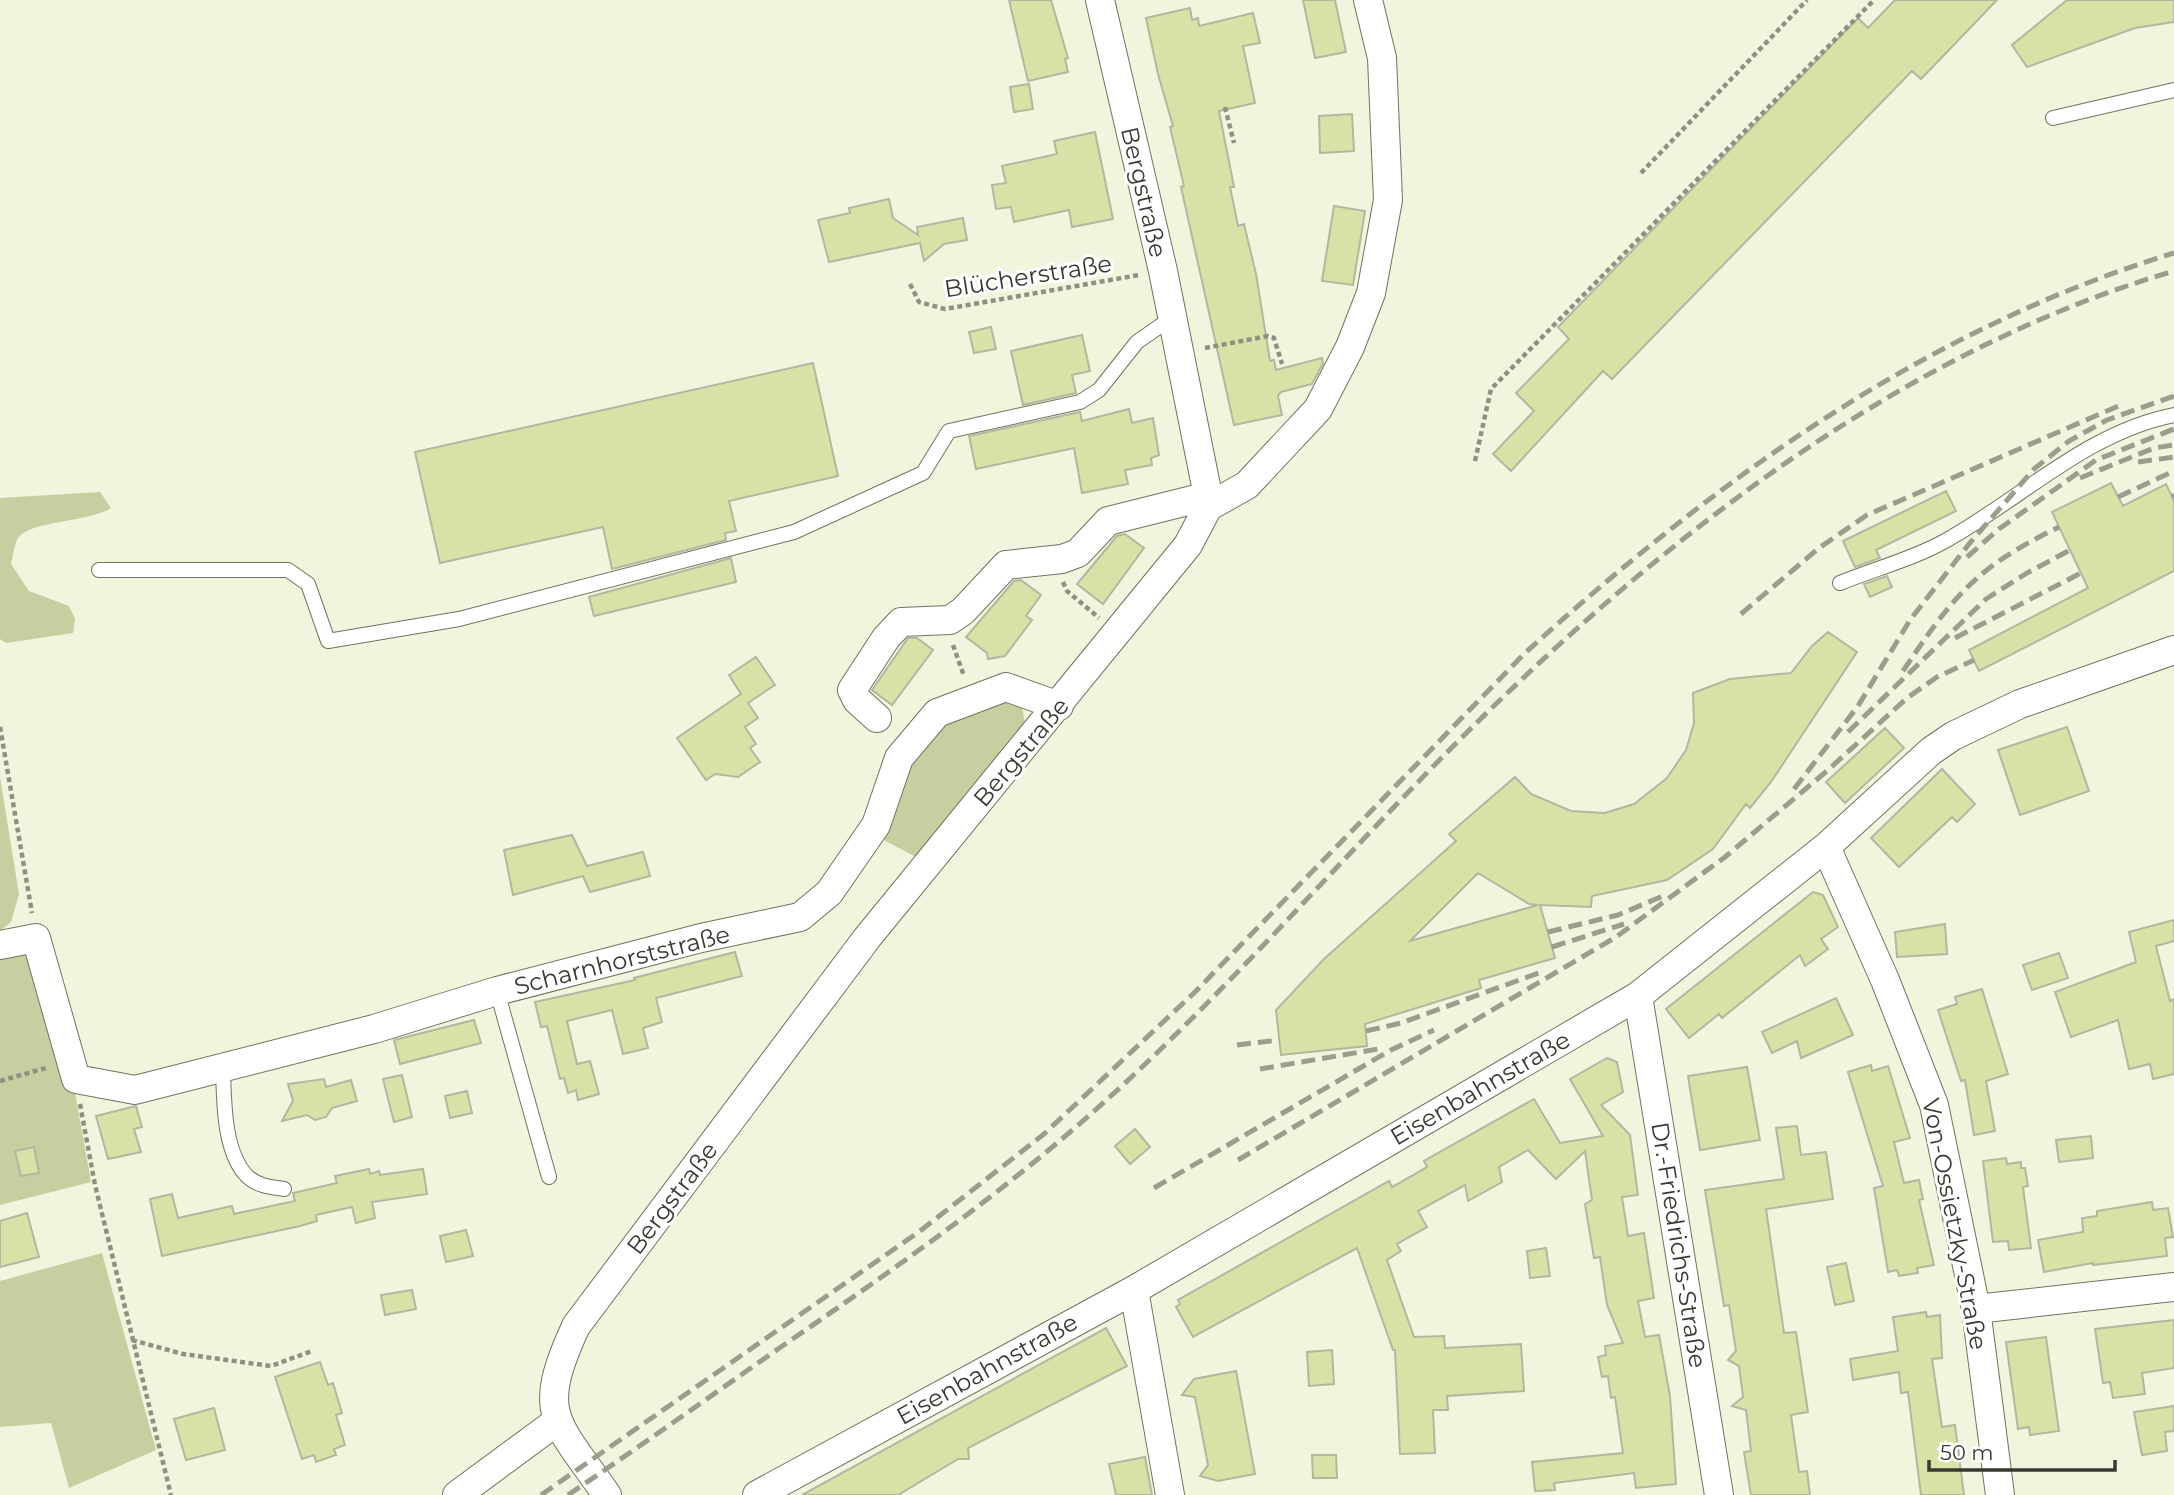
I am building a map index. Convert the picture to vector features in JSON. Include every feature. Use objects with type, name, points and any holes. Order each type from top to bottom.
[{"type":"street","name":"Bergstraße","points":[[556,1422],[553,1405],[557,1368],[576,1325],[867,938],[1188,545],[1208,502],[1173,317],[1100,0]]},
{"type":"street","points":[[877,718],[857,700],[852,690],[886,638],[901,622],[950,620],[963,611],[1006,565],[1062,559],[1078,553],[1108,521],[1208,502],[1247,485],[1318,408],[1350,347],[1371,293],[1388,200],[1382,58],[1368,0]]},
{"type":"street","name":"Eisenbahnstraße","points":[[757,1495],[1134,1290],[1638,996],[1826,847],[1931,751],[1952,736],[2020,704],[2174,650]]},
{"type":"street","name":"Scharnhorststraße","points":[[73,1070],[135,1090],[374,1029],[497,991],[701,937],[800,917],[829,893],[876,825],[899,758],[937,713],[1006,687],[1059,706]]},
{"type":"street","name":"Von-Ossietzky-Straße","points":[[1826,847],[1885,980],[1934,1105],[1976,1308],[2000,1495]]},
{"type":"street","points":[[0,945],[36,938],[73,1070]]},
{"type":"street","name":"Dr.-Friedrichs-Straße","points":[[1638,996],[1719,1495]]},
{"type":"street","points":[[1976,1308],[2174,1287]]},
{"type":"street","points":[[1134,1290],[1170,1495]]},
{"type":"street","points":[[457,1495],[556,1422],[607,1495]]},
{"type":"lane","points":[[2053,118],[2174,90]]},
{"type":"lane","points":[[99,570],[288,570],[308,584],[328,641],[459,620],[794,532],[923,473],[949,431],[1080,402],[1099,390],[1137,342],[1173,317]]},
{"type":"lane","points":[[1840,583],[1944,542],[2111,434],[2151,419],[2174,415]]},
{"type":"lane","points":[[497,991],[550,1177]]},
{"type":"lane","points":[[223,1067],[224,1114],[240,1167],[250,1179],[263,1186],[284,1189]]},
{"type":"path","points":[[1641,173],[1807,0]]},
{"type":"path","points":[[1475,461],[1491,389],[1874,0]]},
{"type":"path","points":[[1225,107],[1234,143]]},
{"type":"path","name":"Blücherstraße","points":[[910,284],[919,302],[945,309],[1163,271]]},
{"type":"path","points":[[1180,352],[1268,336],[1274,338],[1282,365]]},
{"type":"path","points":[[1061,577],[1067,591],[1081,605]]},
{"type":"path","points":[[0,727],[36,938]]},
{"type":"path","points":[[0,1081],[73,1070],[95,1185],[171,1495]]},
{"type":"path","points":[[132,1340],[183,1354],[271,1366],[312,1351]]},
{"type":"green space","points":[[100,492],[111,508],[101,513],[24,532],[18,538],[11,564],[29,591],[69,606],[75,619],[73,633],[6,643],[0,639],[0,498]]},
{"type":"green space","points":[[995,701],[1015,701],[1022,707],[1025,723],[916,857],[878,837],[913,759],[938,724]]},
{"type":"green space","points":[[0,777],[19,894],[11,922],[0,931]]},
{"type":"green space","points":[[33,943],[74,1087],[91,1182],[0,1205],[0,949]]},
{"type":"green space","points":[[102,1253],[156,1450],[69,1488],[51,1423],[0,1427],[0,1281]]},
{"type":"building","points":[[1009,0],[1051,0],[1068,58],[1065,59],[1068,72],[1028,81]]},
{"type":"building","points":[[1303,0],[1335,0],[1346,52],[1315,58]]},
{"type":"building","points":[[1895,0],[1997,0],[1921,79],[1912,71],[1612,379],[1603,371],[1511,471],[1493,454],[1534,411],[1516,393],[1569,339],[1558,327],[1858,18],[1868,28]]},
{"type":"building","points":[[2067,0],[2174,0],[2174,22],[2135,28],[2027,67],[2012,45]]},
{"type":"building","points":[[1190,8],[1192,20],[1198,18],[1199,26],[1253,13],[1260,43],[1243,46],[1255,103],[1219,111],[1234,187],[1230,187],[1238,226],[1244,224],[1256,274],[1270,361],[1274,360],[1276,370],[1322,358],[1323,363],[1312,384],[1281,392],[1278,396],[1282,415],[1234,425],[1181,187],[1184,186],[1170,127],[1173,126],[1146,18]]},
{"type":"building","points":[[1029,84],[1033,109],[1014,112],[1010,87]]},
{"type":"building","points":[[1352,114],[1354,151],[1320,153],[1319,116]]},
{"type":"building","points":[[1095,132],[1113,219],[1072,227],[1069,210],[1014,222],[1011,207],[996,209],[992,185],[1006,183],[1002,166],[1057,154],[1054,141]]},
{"type":"building","points":[[889,199],[893,218],[918,235],[917,227],[963,218],[967,240],[944,244],[924,261],[920,243],[829,262],[818,220],[850,213],[849,208]]},
{"type":"building","points":[[1334,206],[1365,211],[1353,285],[1322,281]]},
{"type":"building","points":[[991,327],[996,349],[974,353],[969,332]]},
{"type":"building","points":[[1082,335],[1090,371],[1072,375],[1076,393],[1023,405],[1011,351]]},
{"type":"building","points":[[813,363],[838,476],[729,501],[736,531],[725,533],[726,540],[612,569],[603,527],[440,563],[415,452]]},
{"type":"building","points":[[1129,409],[1132,423],[1153,418],[1159,455],[1151,458],[1152,465],[1125,470],[1128,484],[1082,493],[1074,448],[976,469],[969,436],[1080,412],[1082,421]]},
{"type":"building","points":[[2111,483],[2123,506],[2166,484],[2174,501],[2174,571],[1979,671],[1969,650],[2088,588],[2052,512]]},
{"type":"building","points":[[1946,491],[1956,511],[1876,550],[1880,558],[1855,567],[1843,541]]},
{"type":"building","points":[[1125,534],[1144,548],[1103,604],[1077,584],[1117,536]]},
{"type":"building","points":[[731,558],[736,582],[594,616],[589,597]]},
{"type":"building","points":[[1887,576],[1892,587],[1870,597],[1864,584]]},
{"type":"building","points":[[1021,580],[1041,595],[1026,616],[1032,620],[1005,656],[988,659],[987,653],[966,637],[1014,581]]},
{"type":"building","points":[[1828,632],[1857,652],[1771,782],[1750,808],[1746,804],[1713,849],[1667,880],[1592,896],[1591,907],[1540,905],[1555,958],[1479,980],[1481,988],[1365,1024],[1367,1046],[1281,1055],[1276,1010],[1324,959],[1456,841],[1449,834],[1515,777],[1531,794],[1571,811],[1605,813],[1634,804],[1667,778],[1686,750],[1694,723],[1693,693],[1730,679],[1791,673],[1812,646]],"holes":[[[1478,873],[1529,904],[1538,905],[1410,941]]]},
{"type":"building","points":[[908,638],[917,638],[933,650],[892,705],[872,690]]},
{"type":"building","points":[[756,657],[775,685],[748,703],[758,718],[745,727],[756,744],[750,748],[760,762],[738,777],[715,774],[706,780],[677,738],[741,694],[729,675]]},
{"type":"building","points":[[2067,727],[2089,791],[2020,815],[1998,750]]},
{"type":"building","points":[[1885,728],[1904,748],[1845,803],[1826,782]]},
{"type":"building","points":[[1942,769],[1975,804],[1957,822],[1952,817],[1899,867],[1871,838]]},
{"type":"building","points":[[572,835],[587,866],[643,852],[650,876],[590,892],[583,876],[513,895],[504,850]]},
{"type":"building","points":[[1813,892],[1823,895],[1838,927],[1821,939],[1828,949],[1805,966],[1800,955],[1722,1018],[1719,1014],[1689,1038],[1666,1009]]},
{"type":"building","points":[[2174,920],[2174,941],[2156,946],[2170,1001],[2174,999],[2174,1074],[2153,1079],[2150,1064],[2129,1069],[2118,1020],[2071,1037],[2055,992],[2136,962],[2129,932]]},
{"type":"building","points":[[1945,924],[1947,954],[1897,957],[1895,932]]},
{"type":"building","points":[[735,952],[742,976],[656,998],[662,1022],[643,1028],[648,1048],[623,1054],[612,1010],[567,1021],[577,1064],[590,1061],[599,1094],[578,1100],[576,1090],[568,1093],[564,1078],[560,1079],[547,1026],[541,1027],[535,1002],[635,980],[634,978]]},
{"type":"building","points":[[2059,953],[2068,978],[2032,990],[2023,965]]},
{"type":"building","points":[[1982,989],[2008,1074],[1986,1081],[1995,1131],[1974,1135],[1965,1080],[1961,1081],[1938,1010],[1957,1004],[1955,997]]},
{"type":"building","points":[[1836,998],[1853,1035],[1801,1058],[1797,1041],[1772,1053],[1762,1032]]},
{"type":"building","points":[[474,1020],[481,1043],[400,1064],[394,1040]]},
{"type":"building","points":[[1607,1058],[1617,1062],[1623,1092],[1601,1105],[1630,1135],[1638,1195],[1622,1197],[1628,1236],[1644,1233],[1654,1298],[1638,1301],[1645,1337],[1659,1335],[1670,1396],[1676,1484],[1636,1488],[1634,1473],[1554,1483],[1555,1490],[1535,1491],[1532,1462],[1623,1453],[1615,1397],[1611,1398],[1608,1376],[1602,1377],[1598,1357],[1606,1355],[1605,1346],[1623,1343],[1607,1305],[1600,1257],[1594,1258],[1585,1204],[1592,1200],[1585,1151],[1556,1179],[1528,1150],[1499,1167],[1502,1182],[1468,1201],[1465,1185],[1418,1211],[1427,1227],[1397,1244],[1401,1251],[1387,1260],[1414,1337],[1444,1336],[1445,1348],[1521,1344],[1524,1391],[1447,1396],[1448,1410],[1433,1410],[1435,1453],[1400,1454],[1395,1350],[1357,1248],[1193,1337],[1176,1307],[1180,1304],[1178,1300],[1389,1181],[1392,1187],[1427,1167],[1424,1161],[1534,1099],[1560,1143],[1603,1136],[1570,1079]]},
{"type":"building","points":[[1871,1065],[1872,1071],[1888,1066],[1910,1138],[1894,1142],[1904,1183],[1919,1180],[1923,1199],[1919,1200],[1934,1265],[1917,1268],[1918,1273],[1899,1276],[1897,1270],[1888,1272],[1874,1188],[1883,1186],[1848,1072]]},
{"type":"building","points":[[1747,1067],[1760,1140],[1700,1150],[1688,1076]]},
{"type":"building","points":[[402,1075],[412,1117],[394,1122],[383,1079]]},
{"type":"building","points":[[324,1079],[326,1087],[351,1080],[357,1101],[332,1108],[326,1117],[315,1120],[307,1115],[282,1121],[293,1101],[288,1084]]},
{"type":"building","points":[[467,1091],[472,1113],[450,1118],[445,1096]]},
{"type":"building","points":[[136,1106],[142,1127],[134,1129],[141,1152],[108,1159],[96,1116]]},
{"type":"building","points":[[1797,1126],[1801,1155],[1826,1152],[1833,1199],[1766,1209],[1784,1333],[1796,1332],[1808,1412],[1791,1415],[1799,1472],[1807,1471],[1810,1495],[1751,1495],[1744,1452],[1751,1451],[1746,1410],[1732,1406],[1743,1397],[1741,1381],[1739,1366],[1728,1360],[1736,1351],[1729,1305],[1724,1306],[1705,1190],[1784,1179],[1776,1128]]},
{"type":"building","points":[[1135,1129],[1150,1147],[1130,1164],[1115,1146]]},
{"type":"building","points":[[2091,1136],[2093,1158],[2059,1162],[2056,1140]]},
{"type":"building","points":[[34,1147],[39,1173],[21,1176],[15,1151]]},
{"type":"building","points":[[2006,1158],[2007,1164],[2021,1162],[2021,1168],[2025,1168],[2028,1186],[2023,1187],[2031,1248],[2009,1250],[2008,1241],[1993,1242],[1983,1161]]},
{"type":"building","points":[[369,1169],[370,1174],[379,1171],[380,1175],[423,1169],[427,1194],[372,1202],[375,1218],[356,1223],[352,1207],[316,1215],[317,1221],[300,1226],[162,1256],[150,1199],[172,1194],[178,1218],[232,1206],[234,1214],[295,1201],[293,1193],[337,1183],[335,1176]]},
{"type":"building","points":[[2152,1202],[2153,1210],[2168,1208],[2173,1237],[2165,1238],[2167,1256],[2093,1263],[2044,1272],[2038,1240],[2083,1232],[2082,1218],[2097,1216],[2097,1211]]},
{"type":"building","points":[[27,1213],[39,1257],[0,1267],[0,1221]]},
{"type":"building","points":[[466,1230],[473,1256],[446,1262],[440,1236]]},
{"type":"building","points":[[1546,1248],[1550,1276],[1530,1278],[1527,1251]]},
{"type":"building","points":[[1846,1263],[1854,1301],[1835,1305],[1827,1267]]},
{"type":"building","points":[[412,1290],[416,1309],[385,1315],[381,1295]]},
{"type":"building","points":[[1926,1312],[1927,1317],[1940,1315],[1942,1358],[1932,1359],[1942,1427],[1955,1425],[1964,1495],[1921,1495],[1908,1392],[1901,1393],[1899,1372],[1853,1380],[1850,1359],[1898,1351],[1893,1317]]},
{"type":"building","points":[[2174,1320],[2174,1368],[2142,1373],[2145,1394],[2113,1398],[2110,1382],[2103,1383],[2095,1329]]},
{"type":"building","points":[[1106,1328],[1127,1366],[968,1448],[969,1459],[958,1459],[898,1495],[802,1495]]},
{"type":"building","points":[[2046,1337],[2059,1431],[2030,1435],[2029,1427],[2018,1429],[2006,1342]]},
{"type":"building","points":[[1332,1350],[1334,1384],[1309,1386],[1307,1352]]},
{"type":"building","points":[[320,1362],[328,1385],[333,1383],[342,1413],[336,1415],[345,1445],[334,1449],[336,1455],[316,1462],[314,1455],[302,1459],[275,1377]]},
{"type":"building","points":[[1236,1371],[1255,1474],[1218,1481],[1200,1476],[1208,1465],[1195,1397],[1182,1395],[1194,1379]]},
{"type":"building","points":[[2174,1406],[2174,1431],[2165,1432],[2167,1451],[2142,1455],[2134,1412]]},
{"type":"building","points":[[214,1408],[225,1450],[186,1460],[174,1419]]},
{"type":"building","points":[[1312,1455],[1336,1455],[1337,1478],[1313,1478]]},
{"type":"building","points":[[1145,1457],[1152,1495],[1116,1495],[1109,1464]]},
{"type":"railway","points":[[541,1495],[920,1231],[1044,1134],[1195,992],[1525,653],[1672,528],[1749,470],[1828,416],[1910,367],[1995,323],[2082,285],[2174,253]]},
{"type":"railway","points":[[568,1495],[907,1259],[1073,1130],[1211,999],[1499,701],[1648,567],[1728,504],[1811,446],[1898,392],[1987,344],[2079,304],[2174,271]]},
{"type":"railway","points":[[1794,789],[1858,706],[1910,620],[1969,544],[2034,469],[2069,441],[2107,420],[2174,396]]},
{"type":"railway","points":[[1741,614],[1819,548],[1867,515],[2123,404]]},
{"type":"railway","points":[[1967,557],[1999,529],[2096,460],[2174,429]]},
{"type":"railway","points":[[2080,478],[2154,448],[2174,445]]},
{"type":"railway","points":[[2138,462],[2174,457]]},
{"type":"railway","points":[[2118,497],[2174,471]]},
{"type":"railway","points":[[1903,671],[1937,622],[1969,586],[2006,556],[2059,527]]},
{"type":"railway","points":[[1848,732],[1986,599],[2070,550]]},
{"type":"railway","points":[[1955,638],[2081,573]]},
{"type":"railway","points":[[1238,1160],[1616,937],[1725,857],[1828,770],[1907,698],[1937,677],[1974,660]]},
{"type":"railway","points":[[1548,932],[1618,915],[1663,896]]},
{"type":"railway","points":[[1552,947],[1624,924]]},
{"type":"railway","points":[[1366,1031],[1401,1023],[1544,971]]},
{"type":"railway","points":[[1154,1188],[1391,1050],[1434,1030]]},
{"type":"railway","points":[[1237,1045],[1279,1040]]},
{"type":"railway","points":[[1260,1069],[1384,1048]]}]
